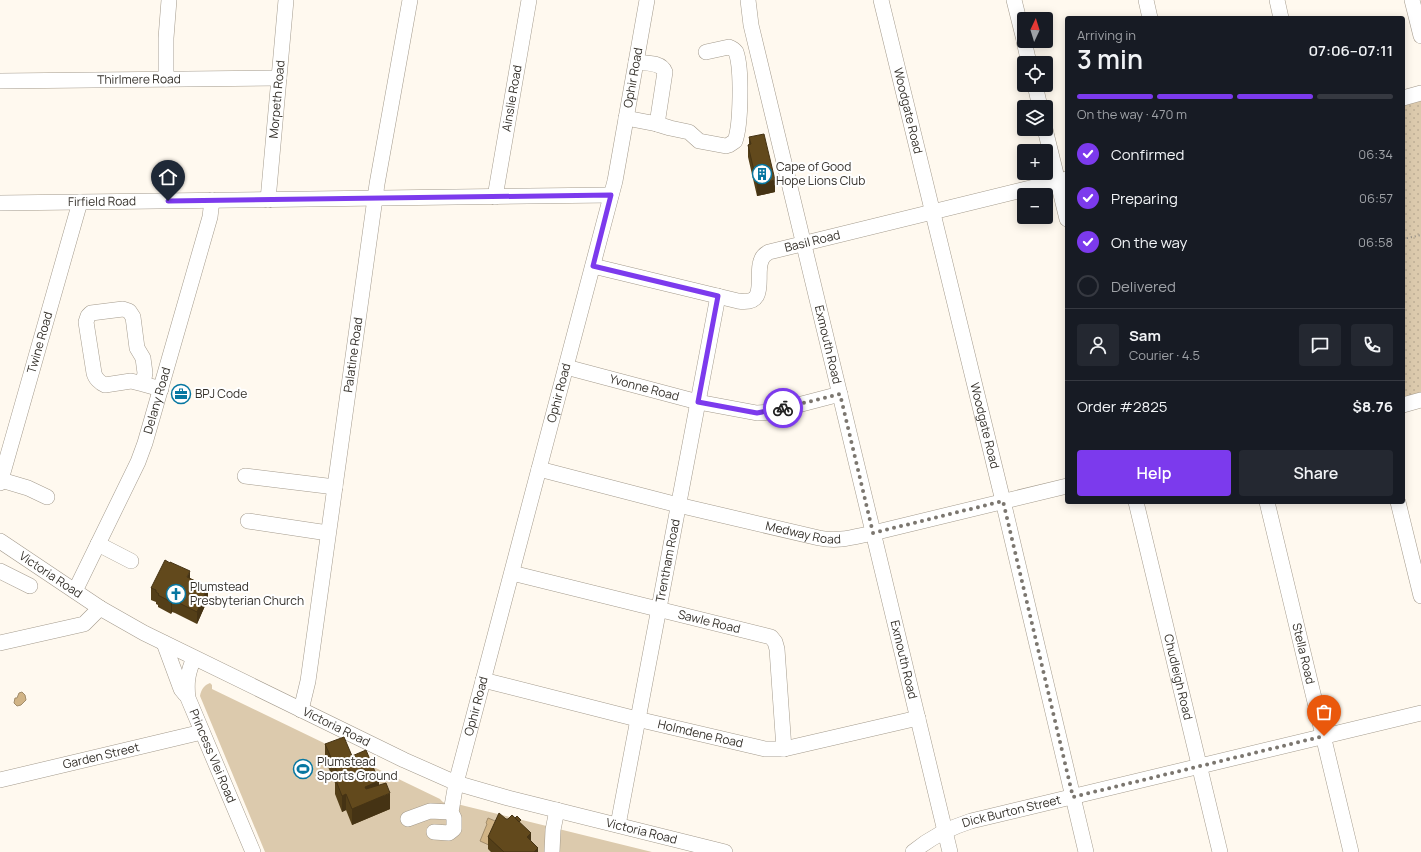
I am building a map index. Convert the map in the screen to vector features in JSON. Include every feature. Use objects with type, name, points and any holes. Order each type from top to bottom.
[{"type":"street","points":[[166,79],[166,38],[169,0]]},
{"type":"street","name":"Morpeth Road","points":[[268,200],[286,0]]},
{"type":"street","name":"Palatine Road","points":[[301,710],[308,681],[375,198],[410,0]]},
{"type":"street","name":"Ainslie Road","points":[[495,197],[529,0]]},
{"type":"street","name":"Ophir Road","points":[[434,832],[449,833],[453,831],[455,827],[451,812],[456,783],[611,195],[647,0]]},
{"type":"street","name":"Exmouth Road","points":[[748,0],[751,25],[950,852]]},
{"type":"street","name":"Woodgate Road","points":[[881,0],[1003,501],[1086,852]]},
{"type":"street","points":[[1014,0],[1017,12]]},
{"type":"street","points":[[1146,0],[1150,16]]},
{"type":"street","points":[[1277,0],[1281,16]]},
{"type":"street","points":[[1412,0],[1421,36]]},
{"type":"street","points":[[626,118],[690,132],[702,141],[726,146],[735,142],[740,111],[738,70],[735,50],[729,46],[706,52]]},
{"type":"street","points":[[636,62],[661,66],[665,72],[657,124]]},
{"type":"street","name":"Thirlmere Road","points":[[0,81],[279,78]]},
{"type":"street","points":[[1405,97],[1421,93]]},
{"type":"street","points":[[1047,136],[1062,180],[1065,203]]},
{"type":"street","name":"Basil Road","points":[[593,266],[742,302],[751,300],[757,294],[759,290],[760,263],[763,256],[769,252],[1062,180]]},
{"type":"street","name":"Firfield Road","points":[[0,203],[611,195]]},
{"type":"street","name":"Delany Road","points":[[74,591],[138,462],[145,443],[210,218],[212,200]]},
{"type":"street","name":"Twine Road","points":[[1,476],[80,202]]},
{"type":"street","name":"Trentham Road","points":[[618,825],[718,296]]},
{"type":"street","points":[[143,384],[145,374],[143,358],[136,347],[132,313],[126,309],[123,309],[91,313],[86,319],[86,322],[96,378],[105,385],[131,381],[161,389]]},
{"type":"street","name":"Yvonne Road","points":[[566,368],[698,402],[757,413],[771,412],[840,394]]},
{"type":"street","points":[[1405,404],[1421,400]]},
{"type":"street","name":"Medway Road","points":[[539,469],[678,505],[827,540],[841,540],[873,533],[1065,486]]},
{"type":"street","points":[[1,476],[47,497]]},
{"type":"street","points":[[245,476],[335,487]]},
{"type":"street","name":"Chudleigh Road","points":[[1136,504],[1220,852]]},
{"type":"street","name":"Stella Road","points":[[1267,504],[1351,852]]},
{"type":"street","points":[[1398,504],[1421,596]]},
{"type":"street","points":[[248,521],[328,533]]},
{"type":"street","name":"Victoria Road","points":[[0,541],[100,608],[164,643],[404,760],[456,783],[508,798],[725,852]]},
{"type":"street","points":[[98,544],[131,561]]},
{"type":"street","points":[[0,571],[30,586]]},
{"type":"street","name":"Sawle Road","points":[[512,573],[768,635],[773,639],[777,648],[784,750]]},
{"type":"street","points":[[0,643],[84,624],[100,608]]},
{"type":"street","points":[[164,643],[181,689],[188,698]]},
{"type":"street","name":"Princess Vlei Road","points":[[194,658],[188,670],[188,698],[252,852]]},
{"type":"street","name":"Holmdene Road","points":[[484,680],[755,748],[784,750],[918,718]]},
{"type":"street","name":"Dick Burton Street","points":[[913,852],[928,840],[944,831],[971,821],[1421,713]]},
{"type":"street","name":"Garden Street","points":[[0,780],[202,732]]},
{"type":"street","points":[[552,852],[553,830],[557,810]]},
{"type":"street","points":[[408,819],[430,812],[451,812]]},
{"type":"path","points":[[1405,238],[1421,234]]},
{"type":"shaded area","points":[[1421,99],[1421,397],[1405,401],[1405,103]]},
{"type":"shaded area","name":"Plumstead Sports Ground","points":[[210,683],[212,685],[212,689],[440,799],[447,804],[453,806],[461,805],[652,852],[265,852],[200,696],[203,688]]},
{"type":"shaded area","points":[[22,692],[25,695],[26,700],[21,705],[17,706],[14,703],[15,698],[17,698],[19,693]]},
{"type":"shaded area","points":[[488,818],[500,823],[491,846],[480,841]]},
{"type":"building","name":"Cape of Good Hope Lions Club","points":[[764,134],[775,180],[757,184],[748,145],[751,144],[749,137]]},
{"type":"building","name":"Plumstead Presbyterian Church","points":[[165,560],[190,571],[187,577],[208,587],[197,612],[175,601],[172,600],[171,602],[158,595],[159,594],[156,590],[151,588]]},
{"type":"building","points":[[344,737],[352,756],[366,750],[379,781],[365,787],[366,789],[386,783],[390,793],[352,809],[346,794],[342,796],[335,778],[339,776],[325,744]]},
{"type":"building","points":[[499,813],[506,819],[512,815],[531,833],[527,837],[538,848],[534,852],[504,852],[488,837]]},
{"type":"building","points":[[517,816],[521,820],[519,822],[515,818]]},
{"type":"way so far","points":[[783,408],[840,394],[873,533],[1003,501],[1073,797],[1324,736]]},
{"type":"place","name":"Cape of Good Hope Lions Club","points":[[762,174]]},
{"type":"place","name":"BPJ Code","points":[[181,394]]},
{"type":"place","name":"Plumstead Presbyterian Church","points":[[176,594]]},
{"type":"place","name":"Plumstead Sports Ground","points":[[303,769]]},
{"type":"route","points":[[168,201],[611,195],[593,266],[718,296],[698,402],[739,411],[757,413],[771,412],[783,408]]}]
